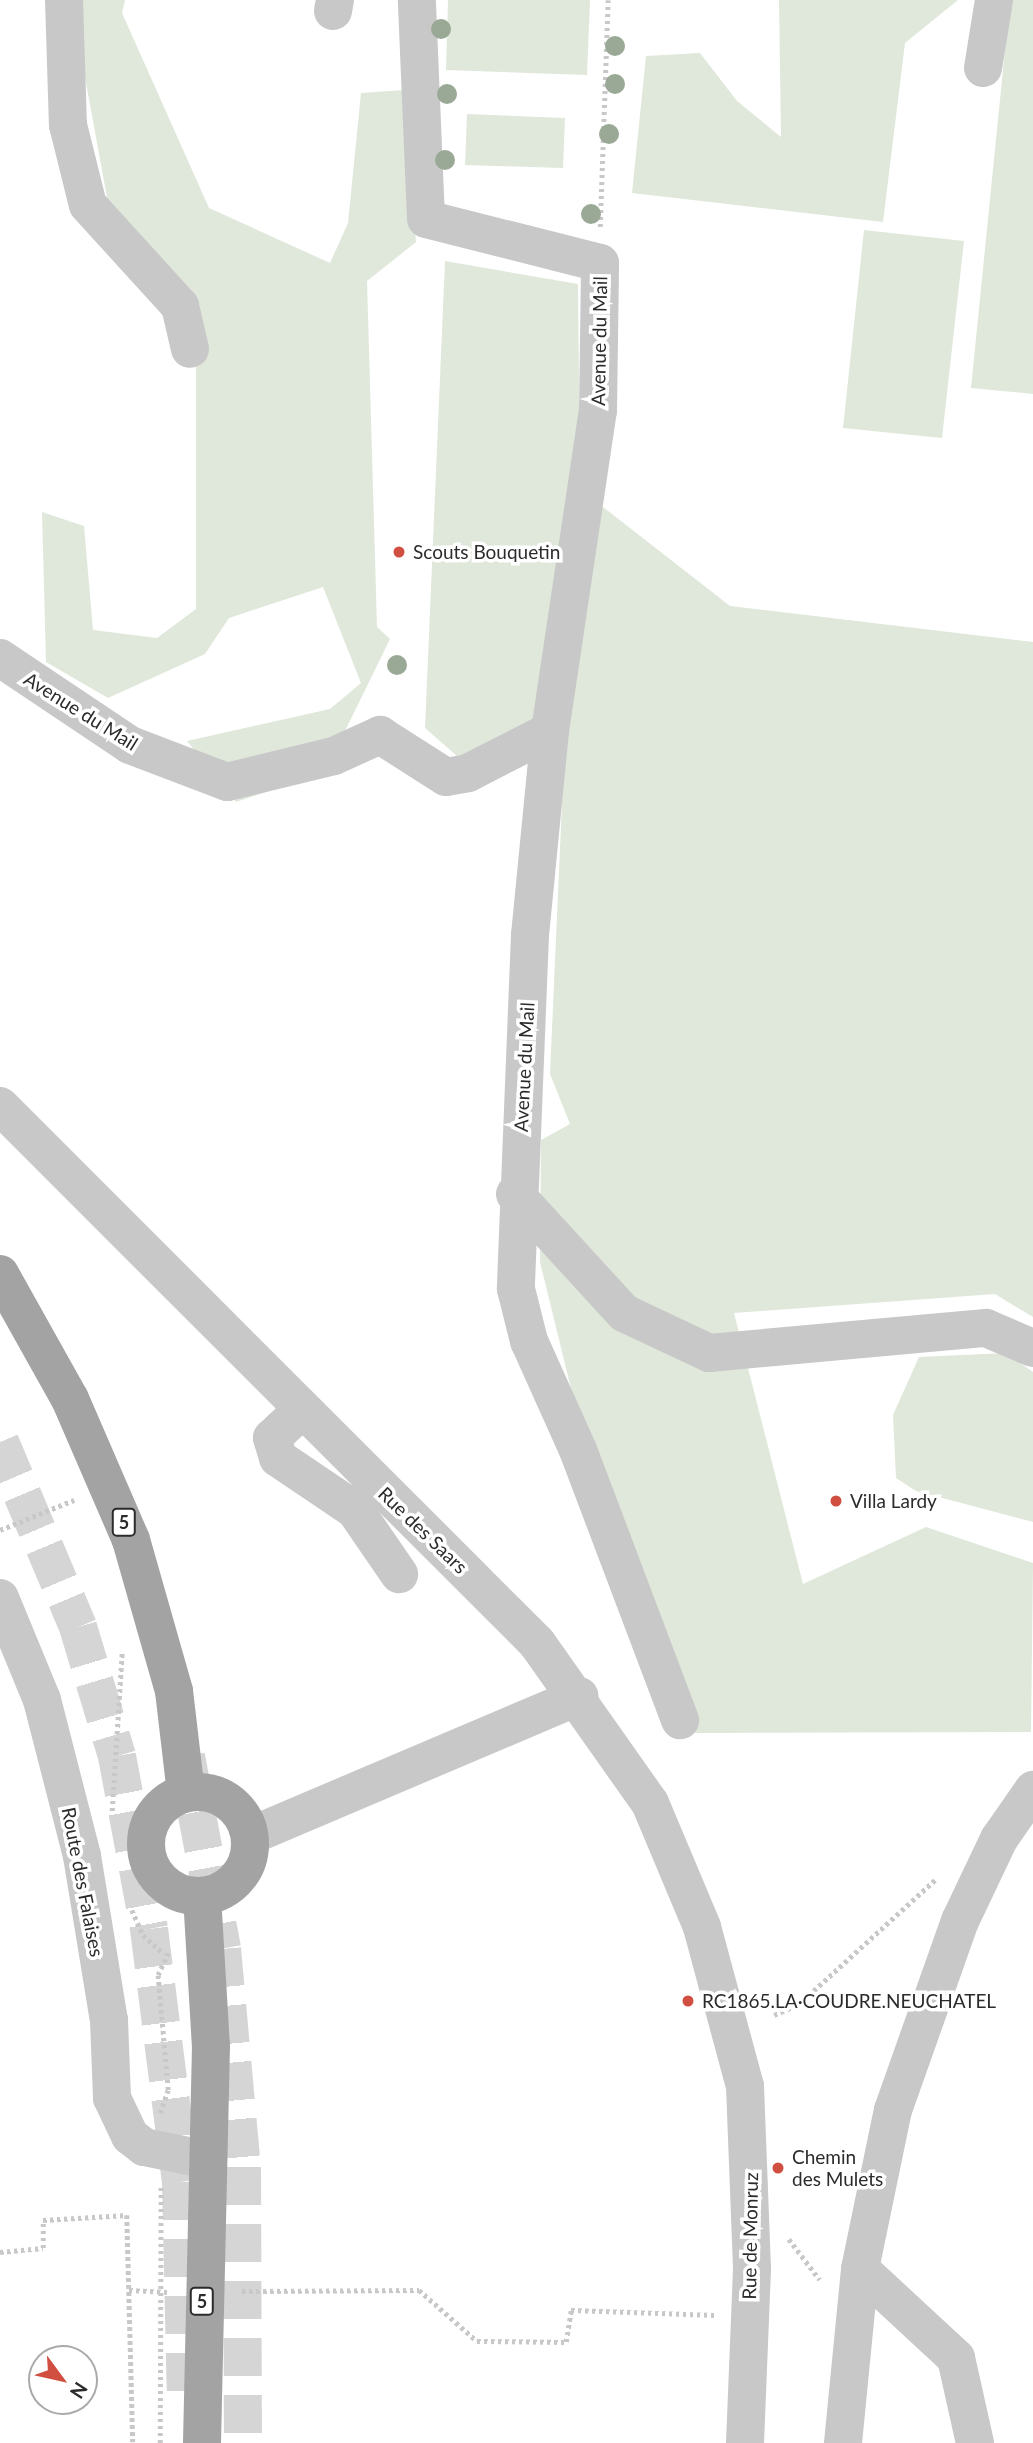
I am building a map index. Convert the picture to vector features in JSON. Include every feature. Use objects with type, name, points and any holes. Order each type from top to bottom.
[{"type":"main road","name":"5","points":[[0,1274],[110,1486],[164,1650],[186,1793]]},
{"type":"main road","points":[[186,1793],[222,1797],[240,1814],[250,1836],[238,1876],[202,1896],[171,1889],[146,1852],[159,1808],[186,1793]]},
{"type":"main road","name":"5","points":[[202,1896],[207,1950],[208,2160],[202,2291],[202,2443]]},
{"type":"street","points":[[64,0],[68,125],[88,205],[180,306],[190,349]]},
{"type":"street","name":"Avenue du Mail","points":[[417,0],[426,219],[600,263],[598,411],[550,731],[515,1194],[516,1289],[529,1341],[578,1450],[680,1720]]},
{"type":"street","points":[[982,68],[994,0]]},
{"type":"street","name":"Avenue du Mail","points":[[0,658],[130,745],[227,782],[334,756],[380,735],[446,776],[457,775],[550,731]]},
{"type":"street","name":"Rue des Saars","points":[[0,1106],[302,1410],[505,1609],[580,1696],[671,1845],[733,2031]]},
{"type":"street","points":[[515,1194],[624,1312],[709,1353],[986,1328],[1033,1348]]},
{"type":"street","points":[[302,1410],[272,1438],[278,1458],[355,1510],[399,1574]]},
{"type":"street","name":"Route des Falaises","points":[[0,1598],[42,1700],[82,1856],[108,2020],[112,2098],[130,2136],[161,2153]]},
{"type":"street","points":[[250,1836],[580,1696]]},
{"type":"street","points":[[843,2443],[860,2269],[890,2122],[936,1978],[999,1839],[1033,1790]]},
{"type":"street","name":"Rue de Monruz","points":[[733,2031],[750,2123],[745,2443]]},
{"type":"street","points":[[161,2153],[208,2160]]},
{"type":"street","points":[[860,2269],[956,2358],[975,2443]]},
{"type":"path","points":[[600,263],[608,0]]},
{"type":"path","points":[[0,1530],[110,1486]]},
{"type":"path","points":[[111,1817],[123,1638]]},
{"type":"path","points":[[774,2015],[827,1981],[944,1871]]},
{"type":"path","points":[[126,1899],[143,1934],[164,1954],[207,1950]]},
{"type":"path","points":[[160,2443],[163,2292],[161,2153],[155,2132],[168,2090],[158,1975],[164,1954]]},
{"type":"path","points":[[0,2252],[43,2248],[43,2220],[127,2215],[133,2442]]},
{"type":"path","points":[[780,2227],[830,2293]]},
{"type":"path","points":[[129,2290],[419,2290],[477,2341],[566,2342],[571,2310],[747,2317]]},
{"type":"shaded area","points":[[77,0],[125,0],[122,13],[209,208],[330,263],[348,223],[361,93],[404,90],[416,242],[367,281],[377,627],[390,639],[325,772],[236,802],[187,741],[330,709],[361,683],[323,587],[229,618],[205,654],[108,698],[46,662],[42,512],[84,526],[93,630],[157,638],[196,609],[196,314],[110,214],[78,39]]},
{"type":"shaded area","points":[[448,0],[590,0],[587,75],[446,70]]},
{"type":"shaded area","points":[[779,0],[958,0],[905,43],[883,222],[632,193],[646,56],[700,53],[737,101],[781,137]]},
{"type":"shaded area","points":[[1010,0],[1033,0],[1033,394],[971,388]]},
{"type":"shaded area","points":[[467,114],[565,118],[563,168],[465,165]]},
{"type":"shaded area","points":[[864,230],[964,241],[942,438],[843,428]]},
{"type":"shaded area","points":[[445,261],[578,284],[580,489],[730,606],[1033,642],[1033,1317],[995,1294],[734,1313],[803,1584],[926,1527],[1033,1563],[1031,1732],[695,1733],[577,1413],[540,1262],[541,1140],[570,1124],[550,1074],[566,713],[504,745],[457,756],[425,728]]},
{"type":"shaded area","points":[[1006,1353],[1033,1372],[1033,1522],[916,1491],[896,1478],[893,1415],[919,1357]]},
{"type":"tunnel","points":[[0,1442],[78,1627],[117,1756],[149,1929],[181,2182],[186,2396]]},
{"type":"tunnel","points":[[186,1756],[222,1949],[242,2167],[243,2443]]},
{"type":"place","name":"Scouts Bouquetin","points":[[399,552]]},
{"type":"place","name":"Villa Lardy","points":[[836,1501]]},
{"type":"place","name":"RC1865.LA·COUDRE.NEUCHATEL","points":[[688,2001]]},
{"type":"place","name":"Chemin des Mulets","points":[[778,2168]]}]
